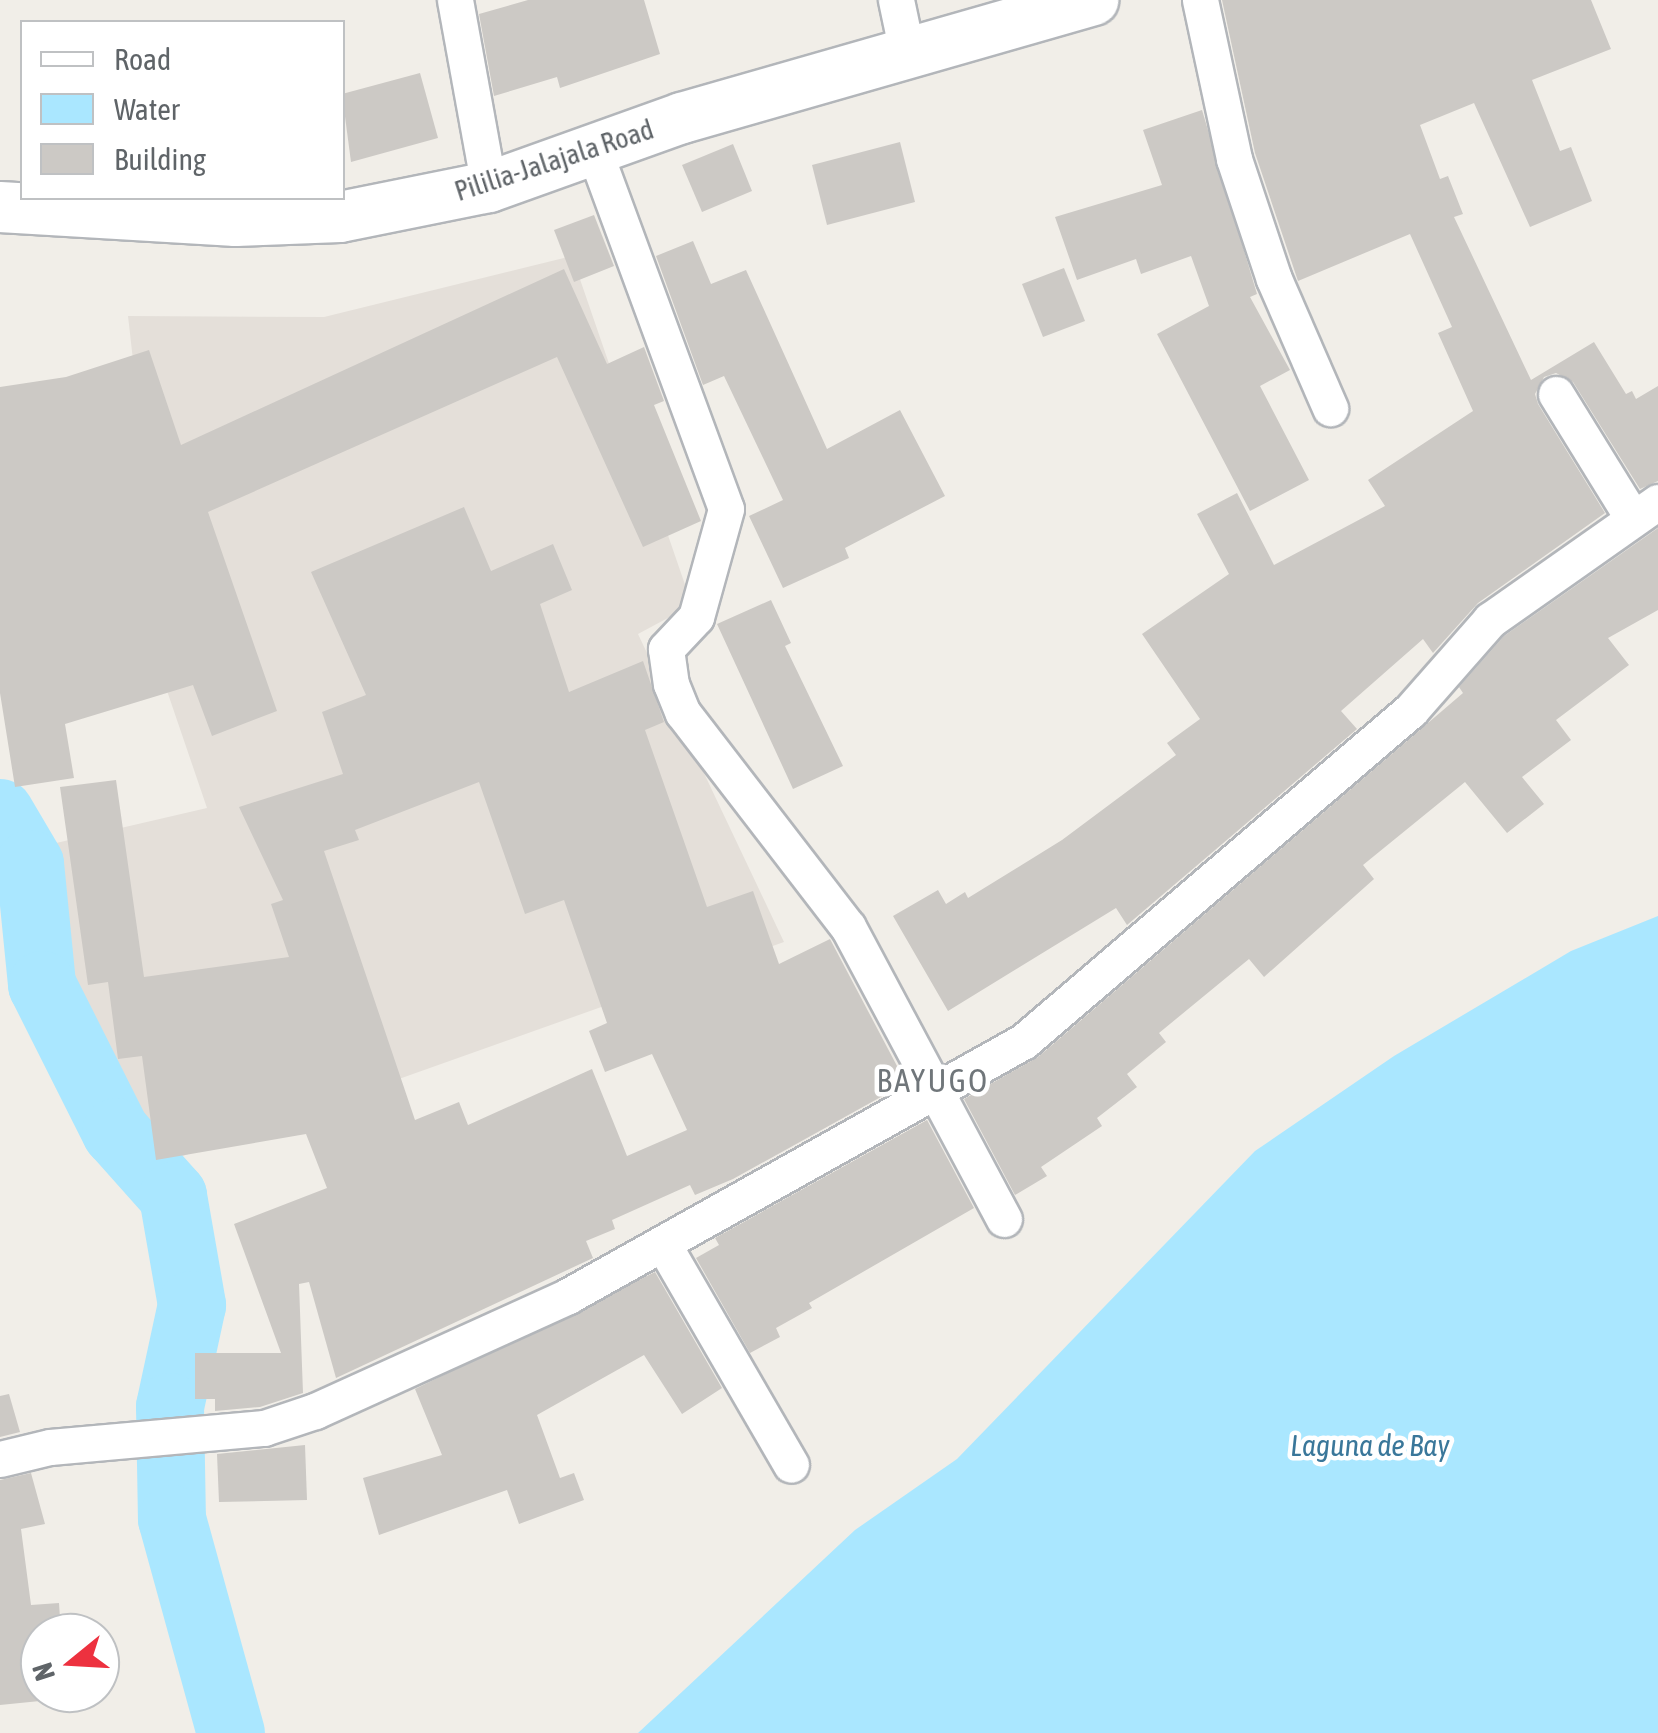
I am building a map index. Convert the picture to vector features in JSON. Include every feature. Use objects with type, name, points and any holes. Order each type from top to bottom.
[{"type":"main road","name":"Pililia-Jalajala Road","points":[[0,207],[236,221],[305,218],[489,187],[907,52],[1093,0]]},
{"type":"street","points":[[455,0],[489,187]]},
{"type":"street","points":[[896,0],[907,52]]},
{"type":"street","points":[[1200,0],[1234,159],[1274,279],[1330,408]]},
{"type":"street","points":[[594,150],[726,510],[696,618],[666,649],[671,684],[683,712],[848,928],[1004,1219]]},
{"type":"street","points":[[0,1460],[50,1447],[264,1428],[315,1411],[568,1296],[932,1088],[1024,1041],[1072,1005],[1119,956],[1411,710],[1490,620],[1645,510],[1556,394]]},
{"type":"street","points":[[663,1244],[791,1464]]},
{"type":"shaded area","points":[[572,256],[692,605],[638,634],[784,942],[163,1163],[130,1134],[88,1064],[39,847],[207,808],[79,433],[139,413],[128,316],[324,317]]},
{"type":"water","name":"Laguna de Bay","points":[[1658,916],[1658,1733],[638,1733],[855,1530],[957,1459],[1255,1151],[1394,1056],[1571,951]]},
{"type":"building","points":[[528,0],[644,0],[660,54],[560,88],[557,77],[494,96],[479,14]]},
{"type":"building","points":[[1222,0],[1591,0],[1611,49],[1532,80],[1560,151],[1571,147],[1592,201],[1530,227],[1474,103],[1420,125],[1440,179],[1448,176],[1463,214],[1454,217],[1531,380],[1594,342],[1626,394],[1632,391],[1636,399],[1658,386],[1658,481],[1640,489],[1573,382],[1556,373],[1544,377],[1535,394],[1538,404],[1605,513],[1478,603],[1433,653],[1423,639],[1341,711],[1357,729],[1127,925],[1116,908],[948,1011],[893,916],[938,890],[946,904],[965,892],[968,898],[1062,840],[1176,755],[1167,743],[1200,719],[1142,634],[1229,574],[1197,514],[1237,493],[1274,565],[1385,506],[1368,480],[1473,411],[1438,333],[1452,327],[1410,234],[1298,281],[1255,153]]},
{"type":"building","points":[[420,73],[438,138],[351,162],[345,93]]},
{"type":"building","points":[[1202,110],[1257,294],[1250,297],[1290,370],[1260,386],[1309,480],[1250,511],[1157,334],[1209,306],[1191,256],[1141,274],[1136,259],[1077,280],[1055,217],[1162,185],[1143,130]]},
{"type":"building","points":[[900,142],[915,202],[827,225],[812,165]]},
{"type":"building","points":[[733,144],[752,191],[702,212],[682,165]]},
{"type":"building","points":[[594,215],[614,266],[574,282],[554,230]]},
{"type":"building","points":[[693,241],[711,284],[746,270],[827,449],[900,410],[945,496],[845,548],[849,558],[783,588],[749,516],[783,500],[724,376],[703,385],[656,256]]},
{"type":"building","points":[[1064,268],[1085,321],[1043,337],[1022,284]]},
{"type":"building","points":[[564,269],[607,364],[644,347],[664,401],[654,405],[701,521],[643,547],[557,357],[208,512],[277,711],[212,736],[193,685],[65,724],[74,778],[15,787],[0,693],[0,387],[66,377],[149,350],[181,445]]},
{"type":"building","points":[[464,507],[491,571],[553,544],[572,590],[540,604],[569,692],[643,661],[664,722],[645,730],[707,907],[753,891],[779,964],[830,939],[906,1083],[733,1179],[695,1195],[690,1185],[612,1220],[615,1229],[586,1241],[593,1258],[336,1378],[309,1282],[299,1284],[303,1393],[260,1407],[215,1411],[215,1399],[195,1399],[195,1353],[281,1353],[234,1224],[327,1188],[306,1134],[156,1160],[142,1056],[118,1059],[108,982],[88,985],[60,787],[116,780],[144,977],[289,957],[271,904],[283,900],[239,807],[343,774],[322,712],[366,695],[311,572]],"holes":[[[479,782],[525,914],[564,900],[607,1023],[589,1031],[605,1072],[652,1054],[687,1130],[627,1156],[592,1069],[468,1125],[459,1102],[415,1120],[324,851],[359,840],[355,830]]]},
{"type":"building","points":[[1658,528],[1658,610],[1608,638],[1629,665],[1556,720],[1571,740],[1522,777],[1544,804],[1507,833],[1465,782],[1363,865],[1374,879],[1264,977],[1249,959],[1159,1033],[1166,1042],[1127,1074],[1137,1087],[1097,1118],[1102,1126],[1041,1167],[1047,1176],[1015,1195],[964,1099],[1038,1057],[1463,693],[1459,687],[1504,636]]},
{"type":"building","points":[[771,600],[791,643],[785,646],[843,766],[793,789],[717,624]]},
{"type":"building","points":[[927,1120],[974,1208],[809,1303],[812,1308],[776,1328],[780,1337],[750,1353],[696,1258],[719,1245],[715,1238]]},
{"type":"building","points":[[655,1272],[722,1388],[682,1414],[644,1355],[537,1415],[560,1478],[574,1473],[584,1500],[519,1524],[507,1490],[379,1535],[363,1478],[442,1455],[415,1389]]},
{"type":"building","points":[[9,1394],[20,1432],[0,1437],[0,1396]]},
{"type":"building","points":[[305,1445],[307,1500],[219,1502],[217,1454]]},
{"type":"building","points":[[31,1473],[45,1524],[21,1529],[31,1605],[59,1603],[60,1613],[20,1613],[20,1703],[0,1705],[0,1480]]},
{"type":"waterway","points":[[0,813],[30,864],[42,985],[116,1132],[173,1196],[192,1305],[170,1407],[172,1519],[231,1733]]},
{"type":"district","name":"BAYUGO","points":[[933,1081]]}]
